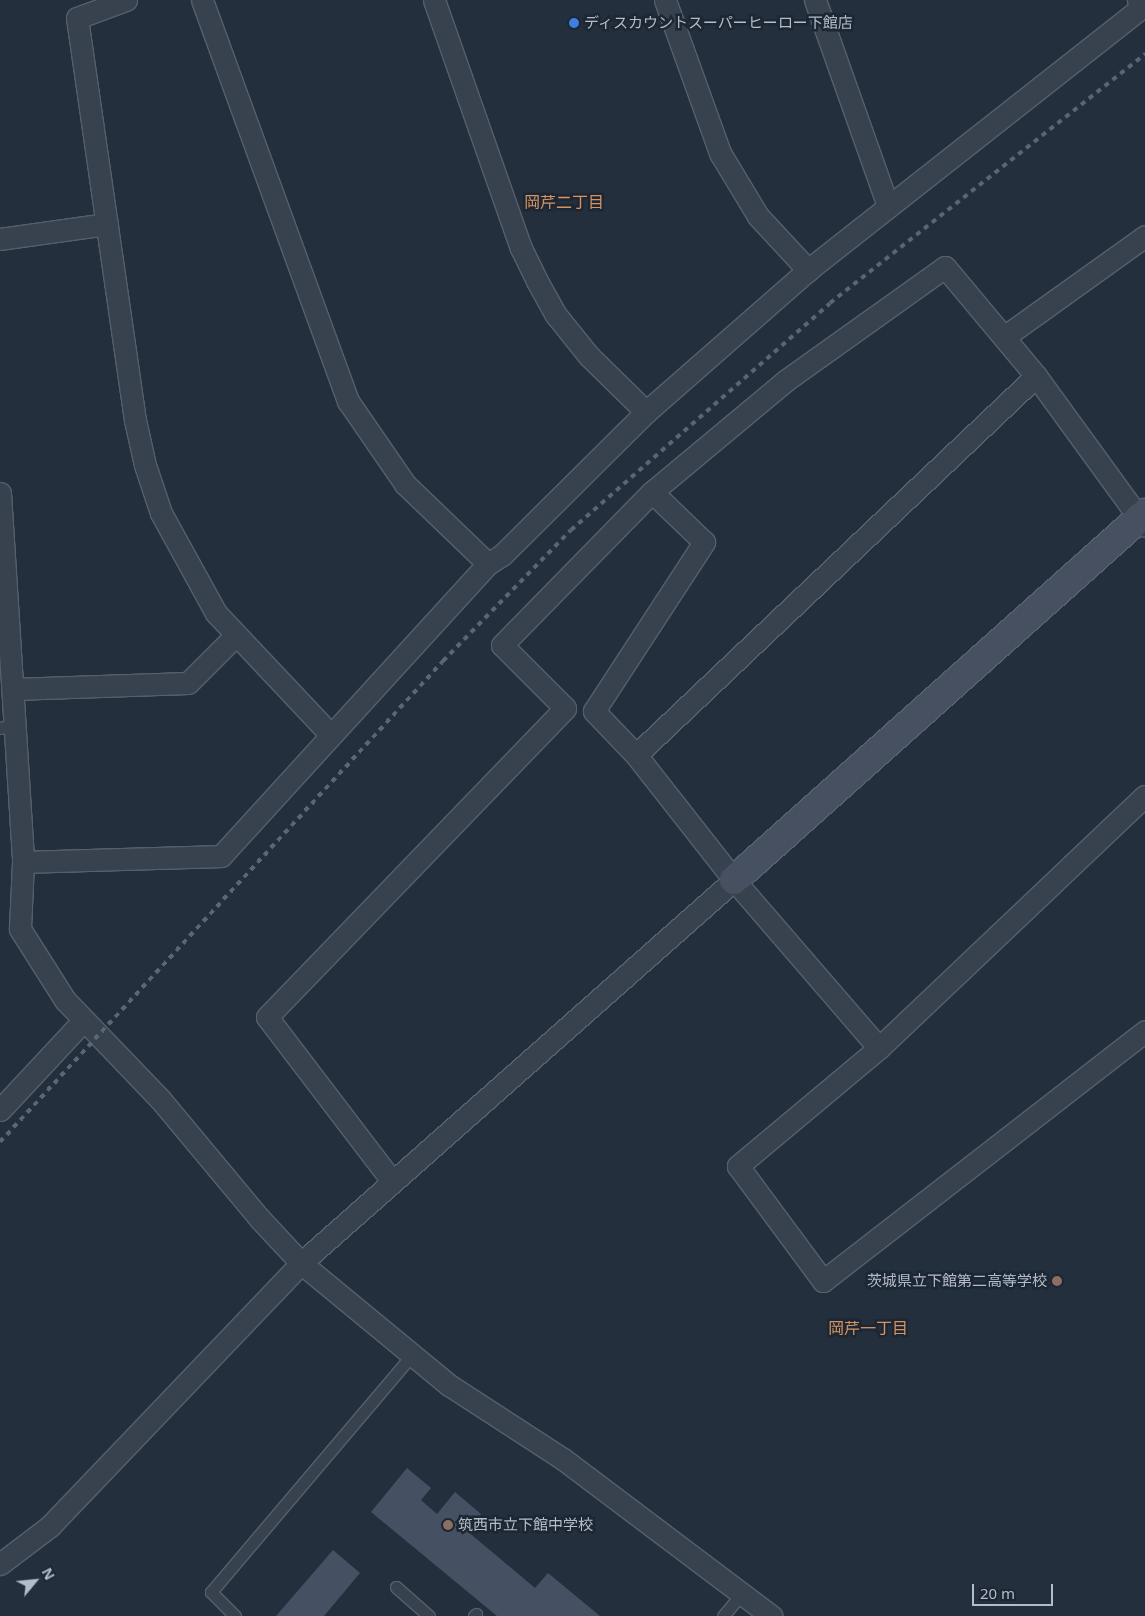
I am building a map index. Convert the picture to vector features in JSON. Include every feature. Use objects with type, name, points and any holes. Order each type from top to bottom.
[{"type":"street","points":[[126,0],[77,18],[135,420],[145,465],[162,513],[192,573],[216,613],[235,636],[330,734]]},
{"type":"street","points":[[202,0],[348,401],[405,484],[488,564]]},
{"type":"street","points":[[434,0],[521,248],[537,281],[556,315],[589,356],[646,412]]},
{"type":"street","points":[[665,0],[720,152],[758,216],[808,270]]},
{"type":"street","points":[[815,0],[888,206]]},
{"type":"street","points":[[23,862],[221,856],[330,734],[488,564],[502,555],[646,412],[808,270],[1141,8],[1138,0]]},
{"type":"street","points":[[0,239],[107,224]]},
{"type":"street","points":[[1004,338],[1145,236]]},
{"type":"street","points":[[0,1564],[50,1526],[301,1263],[392,1181],[734,880],[1143,519],[1036,376],[945,266],[785,381],[652,492],[502,645],[565,708],[594,711],[636,755],[734,880],[879,1048]]},
{"type":"street","points":[[636,755],[1036,376]]},
{"type":"street","points":[[0,492],[13,688],[8,726],[23,862],[20,928],[64,1000],[160,1099],[260,1219],[301,1263],[449,1385],[563,1459],[771,1616]]},
{"type":"street","points":[[594,711],[704,542],[652,492]]},
{"type":"street","points":[[13,688],[188,683],[235,636]]},
{"type":"street","points":[[392,1181],[267,1017],[565,708]]},
{"type":"street","points":[[1145,796],[879,1048],[738,1166],[823,1281],[1145,1031]]},
{"type":"street","points":[[0,1110],[83,1020]]},
{"type":"lane","points":[[236,1616],[211,1592],[412,1355]]},
{"type":"lane","points":[[396,1587],[429,1616]]},
{"type":"lane","points":[[723,1616],[742,1593]]},
{"type":"building","points":[[407,1468],[431,1488],[421,1500],[437,1514],[455,1492],[481,1514],[467,1531],[535,1588],[548,1573],[600,1616],[497,1616],[371,1512]]},
{"type":"building","points":[[333,1550],[360,1573],[324,1616],[276,1616]]},
{"type":"railway","points":[[0,1142],[443,661],[571,530],[830,303],[1145,54]]},
{"type":"place","name":"ディスカウントスーパーヒーロー下館店","points":[[574,23]]},
{"type":"place","name":"茨城県立下館第二高等学校","points":[[1057,1281]]},
{"type":"place","name":"筑西市立下館中学校","points":[[448,1525]]},
{"type":"district","name":"岡芹二丁目","points":[[564,202]]},
{"type":"district","name":"岡芹一丁目","points":[[868,1328]]}]
